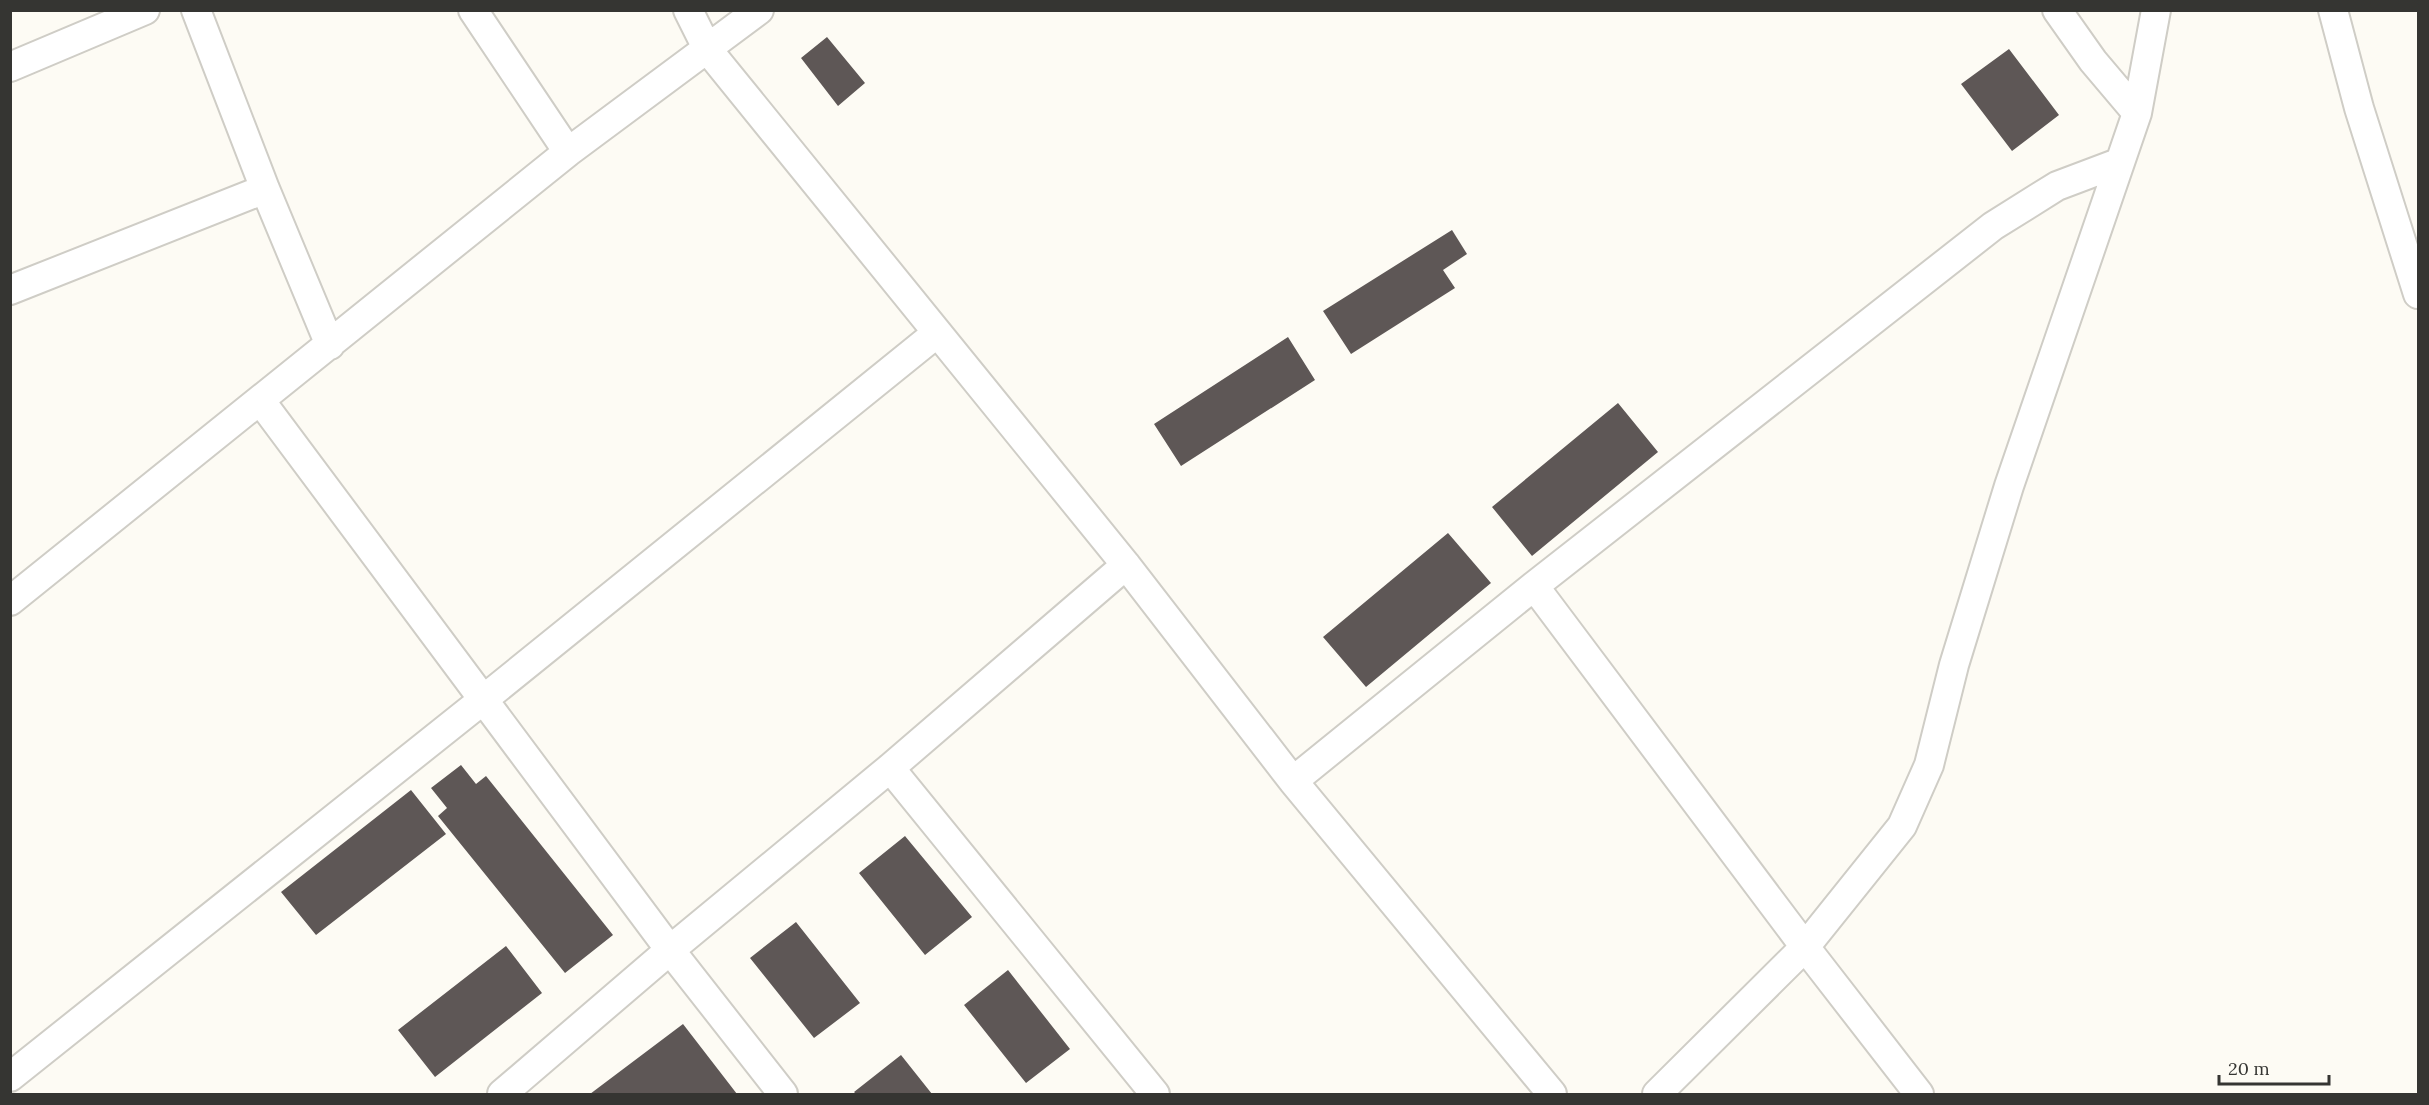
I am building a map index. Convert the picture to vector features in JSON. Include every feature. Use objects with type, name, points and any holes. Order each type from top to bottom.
[{"type":"street","points":[[10,67],[145,10]]},
{"type":"street","points":[[196,10],[265,189],[330,345]]},
{"type":"street","points":[[473,10],[568,152]]},
{"type":"street","points":[[688,10],[708,50],[1126,565],[1293,781],[1552,1095]]},
{"type":"street","points":[[10,601],[568,152],[759,10]]},
{"type":"street","points":[[2057,10],[2093,61],[2137,114]]},
{"type":"street","points":[[1657,1095],[1805,947],[1902,826],[1929,765],[1954,665],[1985,562],[2118,163],[2137,114],[2156,10]]},
{"type":"street","points":[[2333,10],[2359,108],[2418,294]]},
{"type":"street","points":[[1293,781],[1534,586],[1993,226],[2057,186],[2118,163]]},
{"type":"street","points":[[10,290],[265,189]]},
{"type":"street","points":[[10,1077],[484,699],[937,333]]},
{"type":"street","points":[[260,400],[670,950],[783,1095]]},
{"type":"street","points":[[502,1095],[670,950],[890,768],[1126,565]]},
{"type":"street","points":[[1534,586],[1919,1095]]},
{"type":"street","points":[[890,768],[1155,1095]]},
{"type":"building","points":[[827,37],[865,83],[838,106],[801,58]]},
{"type":"building","points":[[2009,49],[2059,115],[2012,151],[1961,84]]},
{"type":"building","points":[[1452,230],[1467,254],[1443,270],[1455,288],[1351,354],[1323,311]]},
{"type":"building","points":[[1288,337],[1315,380],[1181,466],[1154,424]]},
{"type":"building","points":[[1618,403],[1658,452],[1532,556],[1492,507]]},
{"type":"building","points":[[1448,533],[1491,583],[1366,687],[1323,637]]},
{"type":"building","points":[[461,765],[476,784],[486,776],[613,935],[565,973],[438,816],[447,808],[431,788]]},
{"type":"building","points":[[411,790],[446,834],[316,935],[281,892]]},
{"type":"building","points":[[905,836],[972,917],[925,955],[859,873]]},
{"type":"building","points":[[796,922],[860,1003],[814,1038],[750,958]]},
{"type":"building","points":[[506,946],[542,993],[435,1077],[398,1030]]},
{"type":"building","points":[[1008,970],[1070,1049],[1026,1083],[964,1005]]},
{"type":"building","points":[[683,1024],[737,1094],[590,1094]]},
{"type":"building","points":[[901,1055],[932,1094],[856,1094],[854,1092]]}]
